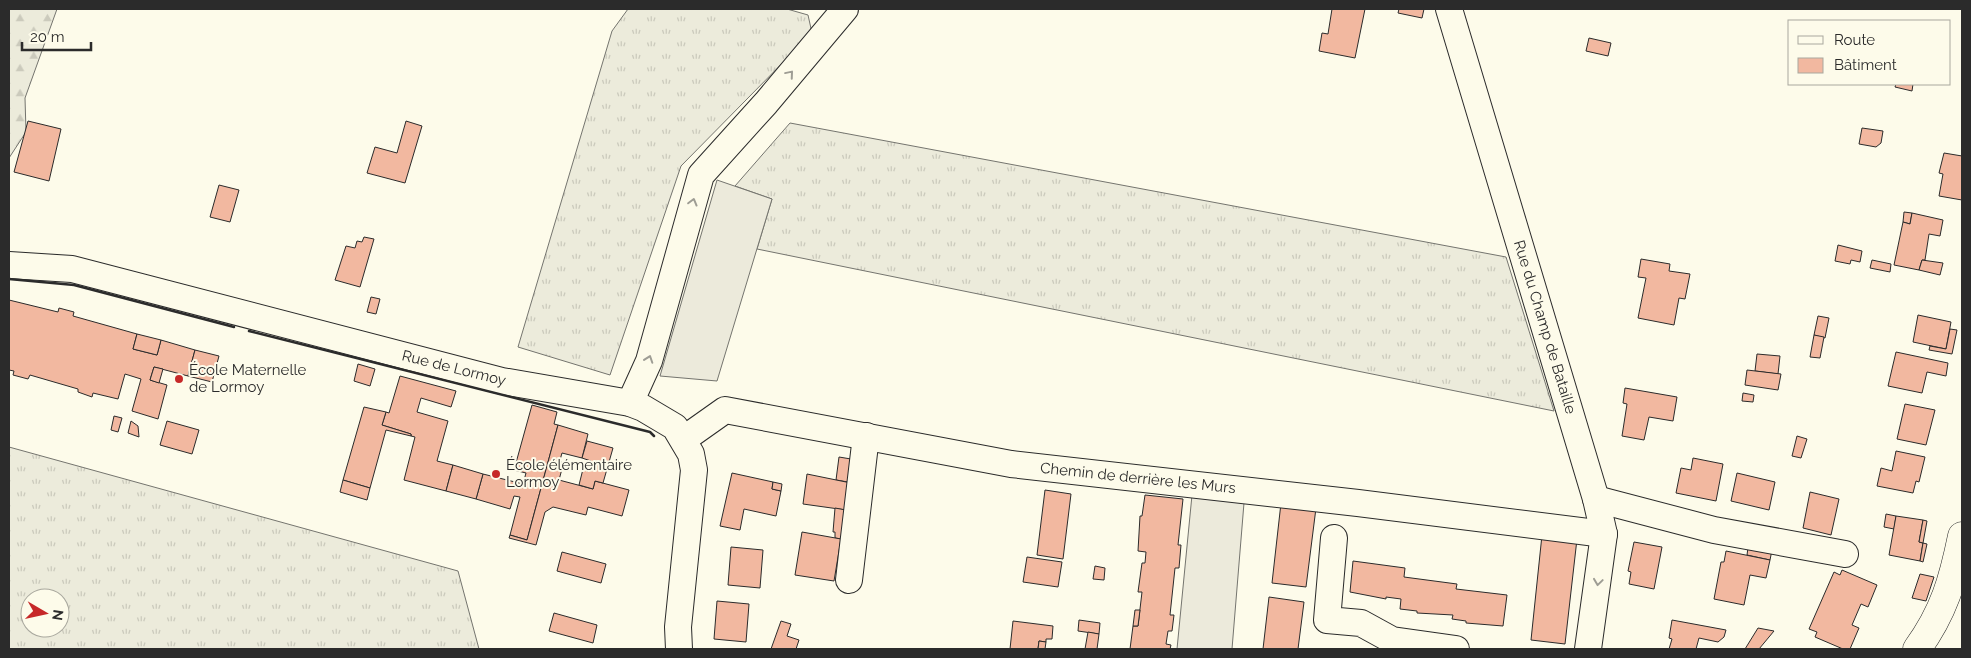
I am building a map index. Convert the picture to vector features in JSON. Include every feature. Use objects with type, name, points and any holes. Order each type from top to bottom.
[{"type":"main road","points":[[1917,649],[1943,608],[1954,577],[1962,536]]},
{"type":"street","points":[[630,403],[649,361],[700,175],[766,103],[844,9]]},
{"type":"street","name":"Rue du Champ de Bataille","points":[[1449,9],[1596,499],[1604,534],[1588,649]]},
{"type":"street","name":"Rue de Lormoy","points":[[9,265],[72,269],[502,381],[630,403],[663,419],[675,427],[684,439],[691,454],[693,484],[678,626],[679,649]]},
{"type":"street","name":"Chemin de derrière les Murs","points":[[684,439],[725,410],[1011,464],[1367,504],[1604,534]]},
{"type":"street","points":[[849,580],[866,436]]},
{"type":"street","points":[[1596,499],[1714,530],[1846,554]]},
{"type":"street","points":[[1334,538],[1327,620],[1361,623],[1392,640],[1456,649]]},
{"type":"green space","points":[[9,9],[57,9],[25,98],[26,132],[9,158]]},
{"type":"green space","points":[[628,9],[787,9],[808,15],[812,33],[681,166],[610,375],[518,347],[612,31]]},
{"type":"green space","points":[[790,123],[1506,257],[1554,411],[757,249],[772,199],[735,186]]},
{"type":"green space","points":[[9,447],[458,571],[479,649],[9,649]]},
{"type":"shaded area","points":[[717,180],[772,199],[717,381],[660,376]]},
{"type":"shaded area","points":[[1192,495],[1244,503],[1232,649],[1177,649]]},
{"type":"building","points":[[1332,9],[1365,9],[1355,58],[1319,51],[1322,33],[1328,34]]},
{"type":"building","points":[[1399,9],[1424,9],[1422,18],[1398,13]]},
{"type":"building","points":[[1589,38],[1611,43],[1608,56],[1586,51]]},
{"type":"building","points":[[1896,85],[1913,85],[1912,91],[1895,87]]},
{"type":"building","points":[[28,121],[61,129],[49,181],[14,172]]},
{"type":"building","points":[[406,121],[422,126],[405,183],[367,173],[375,147],[397,153]]},
{"type":"building","points":[[1862,128],[1883,131],[1881,143],[1876,147],[1859,144]]},
{"type":"building","points":[[1944,153],[1962,156],[1962,200],[1939,196],[1943,174],[1939,173]]},
{"type":"building","points":[[219,185],[239,190],[230,222],[210,217]]},
{"type":"building","points":[[1904,212],[1912,213],[1910,224],[1903,222]]},
{"type":"building","points":[[1912,213],[1943,220],[1940,236],[1929,234],[1925,260],[1922,260],[1919,270],[1894,265],[1903,222],[1910,224]]},
{"type":"building","points":[[364,237],[374,239],[360,287],[335,280],[346,246],[355,248],[357,241],[362,242]]},
{"type":"building","points":[[1838,245],[1862,251],[1860,262],[1851,260],[1850,264],[1835,261]]},
{"type":"building","points":[[1641,259],[1670,264],[1669,271],[1690,274],[1685,299],[1679,298],[1674,325],[1638,318],[1646,278],[1638,277]]},
{"type":"building","points":[[1872,260],[1891,264],[1890,272],[1870,268]]},
{"type":"building","points":[[1922,260],[1943,263],[1940,275],[1919,270]]},
{"type":"building","points":[[371,297],[380,299],[376,314],[367,312]]},
{"type":"building","points":[[9,300],[58,312],[59,308],[74,312],[73,316],[137,334],[133,349],[157,355],[161,340],[195,350],[188,376],[154,367],[150,380],[167,385],[158,419],[132,411],[141,379],[125,374],[118,399],[93,393],[92,397],[78,392],[78,389],[30,375],[28,379],[13,375],[14,371],[9,370]]},
{"type":"building","points":[[1918,315],[1951,322],[1946,349],[1913,342]]},
{"type":"building","points":[[1818,316],[1829,318],[1825,338],[1814,335]]},
{"type":"building","points":[[1950,329],[1957,330],[1952,354],[1929,350],[1930,346],[1946,349]]},
{"type":"building","points":[[137,334],[161,340],[157,355],[133,349]]},
{"type":"building","points":[[1814,335],[1824,337],[1820,358],[1810,357]]},
{"type":"building","points":[[195,350],[219,356],[212,382],[188,376]]},
{"type":"building","points":[[1896,352],[1948,363],[1946,376],[1927,372],[1922,393],[1888,386]]},
{"type":"building","points":[[1757,354],[1780,356],[1778,374],[1755,371]]},
{"type":"building","points":[[358,364],[375,369],[370,386],[354,381]]},
{"type":"building","points":[[154,367],[163,369],[159,383],[150,380]]},
{"type":"building","points":[[1747,370],[1781,374],[1778,390],[1745,385]]},
{"type":"building","points":[[400,376],[456,391],[451,407],[421,398],[417,412],[448,421],[437,461],[453,465],[446,491],[404,480],[415,437],[382,425],[386,412],[389,413]]},
{"type":"building","points":[[1625,388],[1677,397],[1673,421],[1649,417],[1644,440],[1622,436],[1627,404],[1623,403]]},
{"type":"building","points":[[1743,393],[1754,395],[1753,402],[1742,401]]},
{"type":"building","points":[[1905,404],[1935,410],[1926,445],[1897,439]]},
{"type":"building","points":[[532,405],[557,412],[554,424],[558,425],[527,540],[510,535],[520,497],[514,496],[510,509],[476,499],[483,474],[523,484],[526,473],[514,470]]},
{"type":"building","points":[[364,407],[386,412],[382,425],[411,434],[411,436],[386,430],[370,488],[343,480]]},
{"type":"building","points":[[114,416],[122,418],[118,432],[111,430]]},
{"type":"building","points":[[131,421],[138,426],[139,437],[128,433]]},
{"type":"building","points":[[167,421],[199,430],[192,454],[160,445]]},
{"type":"building","points":[[558,425],[588,434],[582,458],[562,453],[560,460],[563,465],[559,480],[593,489],[595,481],[629,490],[622,516],[588,507],[586,515],[553,507],[545,512],[536,545],[509,538],[510,535],[527,540]]},
{"type":"building","points":[[1797,436],[1807,439],[1801,458],[1792,456]]},
{"type":"building","points":[[587,441],[613,448],[603,483],[595,481],[593,489],[579,485],[583,469],[588,471],[591,461],[582,458]]},
{"type":"building","points":[[1896,451],[1925,457],[1919,482],[1916,481],[1913,493],[1877,486],[1881,468],[1892,471]]},
{"type":"building","points":[[839,457],[851,459],[848,482],[836,480]]},
{"type":"building","points":[[1693,458],[1723,464],[1716,501],[1676,493],[1681,468],[1691,470]]},
{"type":"building","points":[[453,465],[483,474],[476,499],[446,491]]},
{"type":"building","points":[[732,473],[773,482],[772,489],[781,491],[776,516],[744,509],[740,530],[720,526]]},
{"type":"building","points":[[1737,473],[1775,482],[1769,510],[1731,501]]},
{"type":"building","points":[[807,474],[851,483],[846,510],[803,504]]},
{"type":"building","points":[[343,480],[370,488],[367,500],[340,492]]},
{"type":"building","points":[[773,482],[782,484],[781,491],[772,489]]},
{"type":"building","points":[[1045,490],[1071,494],[1063,559],[1037,555]]},
{"type":"building","points":[[1810,492],[1839,499],[1831,535],[1803,528]]},
{"type":"building","points":[[1145,495],[1183,499],[1178,545],[1181,545],[1179,568],[1175,568],[1170,615],[1174,615],[1172,631],[1168,631],[1166,644],[1171,645],[1170,649],[1130,649],[1133,626],[1138,626],[1142,592],[1138,592],[1142,563],[1145,563],[1146,552],[1138,551],[1140,516],[1142,516]]},
{"type":"building","points":[[1281,503],[1316,508],[1306,587],[1272,583]]},
{"type":"building","points":[[835,508],[846,510],[841,539],[835,538],[835,532],[833,532]]},
{"type":"building","points":[[1886,514],[1896,516],[1894,529],[1884,527]]},
{"type":"building","points":[[1896,516],[1923,520],[1919,542],[1923,543],[1920,561],[1889,555]]},
{"type":"building","points":[[1923,520],[1927,521],[1923,543],[1919,542]]},
{"type":"building","points":[[802,532],[841,539],[834,581],[795,575]]},
{"type":"building","points":[[1542,535],[1577,539],[1565,644],[1531,640]]},
{"type":"building","points":[[1749,540],[1773,545],[1770,560],[1747,555]]},
{"type":"building","points":[[1634,542],[1662,547],[1654,589],[1629,584],[1631,572],[1628,571]]},
{"type":"building","points":[[1923,543],[1927,544],[1923,562],[1920,561]]},
{"type":"building","points":[[731,547],[763,550],[760,588],[728,585]]},
{"type":"building","points":[[1726,551],[1770,560],[1766,578],[1750,575],[1744,605],[1714,599],[1721,562],[1724,562]]},
{"type":"building","points":[[562,552],[606,564],[601,583],[557,571]]},
{"type":"building","points":[[1027,557],[1062,562],[1058,587],[1023,582]]},
{"type":"building","points":[[1353,561],[1405,568],[1404,577],[1457,584],[1456,589],[1507,595],[1503,626],[1466,623],[1466,621],[1452,619],[1453,615],[1417,613],[1417,611],[1400,609],[1401,599],[1386,597],[1386,599],[1350,592]]},
{"type":"building","points":[[1095,566],[1105,568],[1104,580],[1093,579]]},
{"type":"building","points":[[1842,570],[1877,585],[1868,607],[1861,604],[1852,625],[1859,628],[1850,649],[1843,649],[1815,637],[1817,632],[1809,629],[1834,572],[1840,575]]},
{"type":"building","points":[[1920,574],[1934,577],[1926,601],[1912,598]]},
{"type":"building","points":[[1269,597],[1304,602],[1298,649],[1263,649]]},
{"type":"building","points":[[717,601],[749,604],[746,642],[714,639]]},
{"type":"building","points":[[1135,610],[1140,610],[1138,626],[1133,626]]},
{"type":"building","points":[[554,613],[597,625],[593,643],[549,631]]},
{"type":"building","points":[[1079,620],[1100,623],[1099,634],[1078,631]]},
{"type":"building","points":[[1672,620],[1726,630],[1724,637],[1718,642],[1699,638],[1696,649],[1669,649],[1672,639],[1669,638]]},
{"type":"building","points":[[781,621],[791,624],[787,636],[799,640],[796,649],[771,649]]},
{"type":"building","points":[[1013,621],[1053,626],[1052,639],[1046,639],[1046,642],[1039,641],[1038,649],[1010,649]]},
{"type":"building","points":[[1758,628],[1774,631],[1759,649],[1745,649]]},
{"type":"building","points":[[1088,632],[1099,634],[1097,649],[1085,649]]},
{"type":"building","points":[[1039,641],[1046,642],[1045,649],[1038,649]]},
{"type":"wall","points":[[9,279],[74,285],[234,327]]},
{"type":"wall","points":[[249,331],[650,432],[654,436]]},
{"type":"place","name":"École Maternelle de Lormoy","points":[[179,379]]},
{"type":"place","name":"École élémentaire Lormoy","points":[[496,474]]}]
